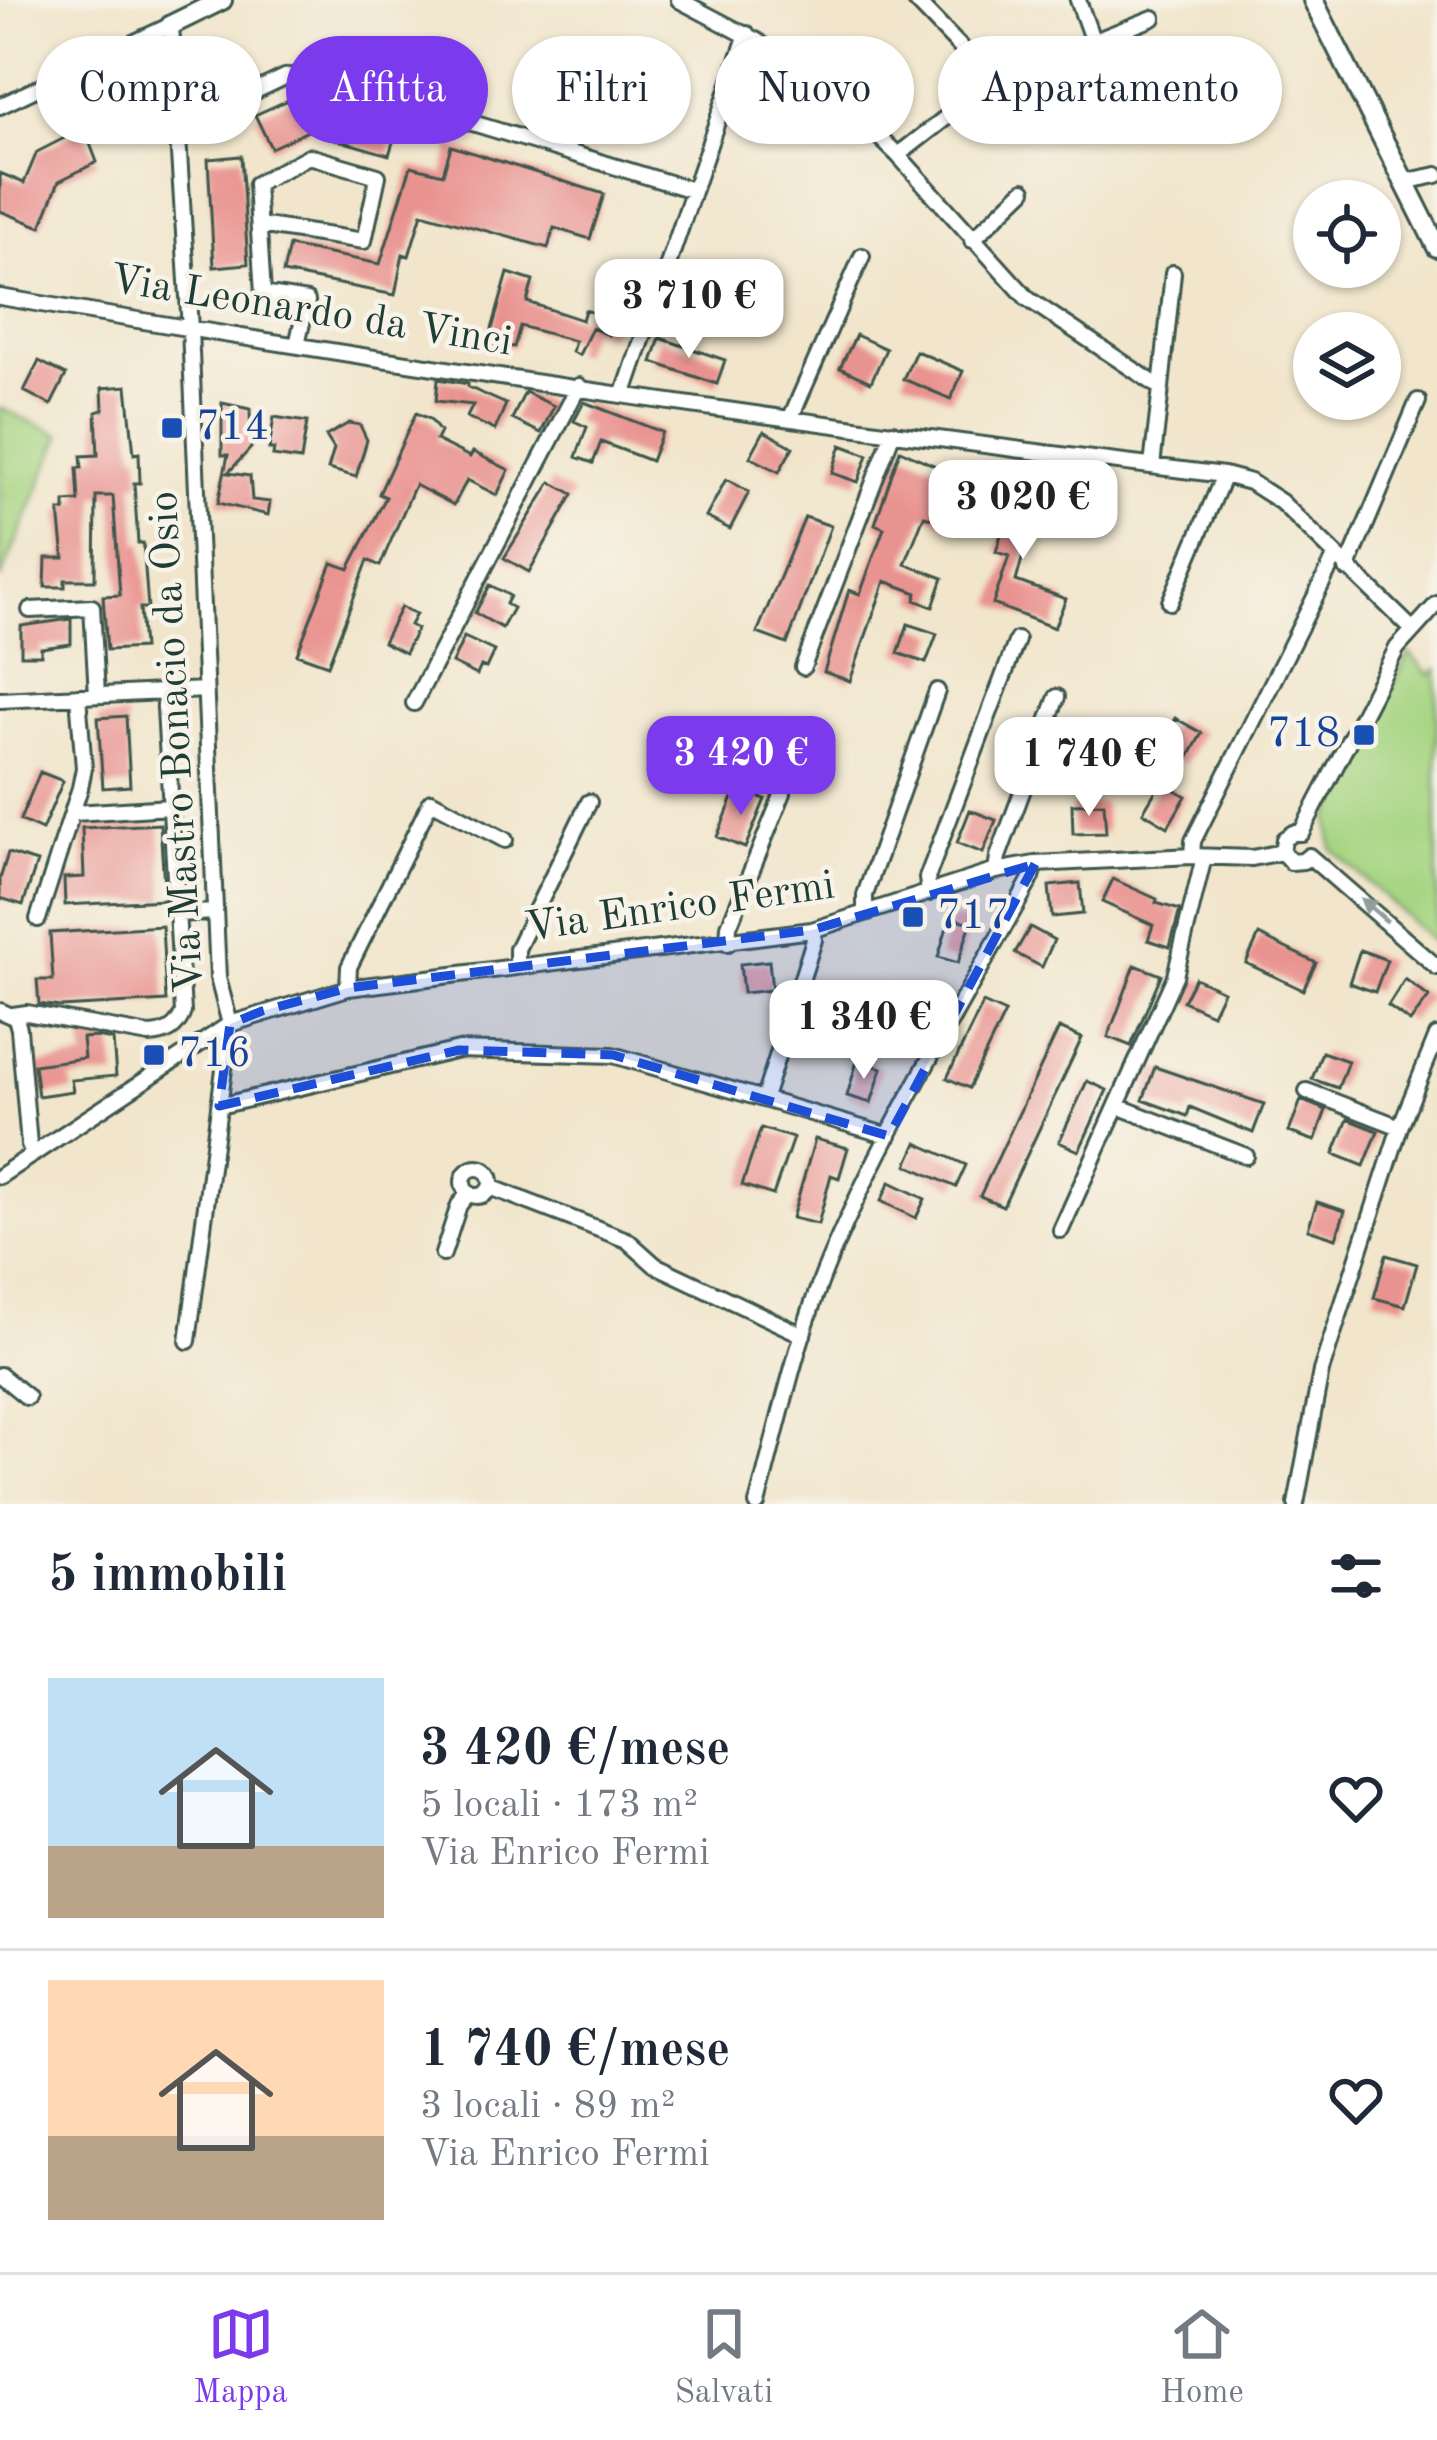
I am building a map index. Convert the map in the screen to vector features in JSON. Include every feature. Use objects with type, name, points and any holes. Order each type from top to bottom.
[{"type":"street","points":[[0,106],[222,0]]},
{"type":"street","points":[[679,0],[747,34],[849,109],[898,155],[1028,298],[1161,388]]},
{"type":"street","points":[[915,0],[950,36]]},
{"type":"street","points":[[1078,0],[1091,36]]},
{"type":"street","points":[[1313,0],[1437,247]]},
{"type":"street","points":[[1108,36],[1154,18]]},
{"type":"street","name":"Via Mastro Bonacio da Osio","points":[[171,25],[172,36]]},
{"type":"street","points":[[624,393],[747,34]]},
{"type":"street","points":[[262,89],[296,73],[309,73],[692,190]]},
{"type":"street","points":[[898,155],[938,124]]},
{"type":"street","name":"Via Mastro Bonacio da Osio","points":[[178,144],[218,978],[230,1024],[188,1341]]},
{"type":"street","points":[[259,226],[364,241],[378,176],[309,156],[256,184],[263,293],[307,301],[297,345]]},
{"type":"street","points":[[1403,182],[1437,175]]},
{"type":"street","points":[[972,240],[1024,190]]},
{"type":"street","points":[[791,417],[862,256]]},
{"type":"street","points":[[1151,466],[1173,273]]},
{"type":"street","name":"Via Leonardo da Vinci","points":[[0,297],[624,393],[1224,475],[1267,491],[1412,629]]},
{"type":"street","points":[[414,703],[579,386]]},
{"type":"street","points":[[1347,568],[1418,400]]},
{"type":"street","points":[[803,667],[893,432]]},
{"type":"street","points":[[1170,602],[1224,475]]},
{"type":"street","points":[[1061,1230],[1175,976],[1198,856],[1193,841],[1335,557]]},
{"type":"street","points":[[1301,833],[1397,648],[1437,604]]},
{"type":"street","points":[[30,610],[92,607],[97,695]]},
{"type":"street","points":[[929,893],[927,878],[1017,640]]},
{"type":"street","points":[[0,700],[205,690]]},
{"type":"street","points":[[865,914],[865,895],[937,691]]},
{"type":"street","points":[[6,1013],[149,1035],[172,1029],[183,1012],[164,692]]},
{"type":"street","points":[[38,919],[84,768],[78,696]]},
{"type":"street","points":[[996,871],[1057,697]]},
{"type":"street","points":[[728,943],[729,926],[783,793]]},
{"type":"street","points":[[348,988],[349,968],[431,801],[506,840]]},
{"type":"street","points":[[517,965],[517,949],[589,802]]},
{"type":"street","points":[[74,813],[171,807]]},
{"type":"street","points":[[1293,832],[1301,833],[1311,844],[1309,856],[1291,862],[1282,853],[1284,839],[1293,832]]},
{"type":"street","name":"Via Enrico Fermi","points":[[0,1176],[230,1024],[348,988],[812,930],[996,871],[1034,864],[1252,858],[1282,853]]},
{"type":"street","points":[[1309,856],[1437,967]]},
{"type":"street","points":[[757,1504],[802,1335],[830,1258],[889,1136],[1032,877],[1034,864]]},
{"type":"street","points":[[177,914],[215,911]]},
{"type":"street","points":[[764,1098],[814,940],[812,930]]},
{"type":"street","points":[[6,1013],[19,1029],[29,1145],[34,1154]]},
{"type":"street","points":[[1296,1504],[1321,1371],[1400,1127],[1437,1036]]},
{"type":"street","points":[[219,1106],[459,1050],[613,1055],[889,1136]]},
{"type":"street","points":[[1307,1090],[1400,1127]]},
{"type":"street","points":[[1117,1106],[1246,1156]]},
{"type":"street","points":[[469,1193],[464,1181],[474,1169],[488,1174],[490,1187]]},
{"type":"street","points":[[490,1187],[626,1240],[655,1265],[802,1335]]},
{"type":"street","points":[[469,1193],[482,1195],[490,1187]]},
{"type":"street","points":[[443,1254],[459,1205],[469,1193]]},
{"type":"street","points":[[0,1375],[27,1396]]},
{"type":"highlighted area","points":[[1035,864],[889,1136],[613,1055],[459,1050],[219,1106],[230,1024],[262,1011],[348,988],[812,930]]},
{"type":"green space","points":[[0,408],[61,435],[0,581]]},
{"type":"green space","points":[[1409,653],[1430,675],[1437,669],[1437,945],[1332,849],[1329,818]]},
{"type":"building","points":[[286,101],[286,141],[271,148],[262,129],[262,112]]},
{"type":"building","points":[[53,144],[90,144],[97,162],[59,181],[41,227],[0,211],[0,173],[24,183],[37,152]]},
{"type":"building","points":[[351,144],[392,144],[389,155]]},
{"type":"building","points":[[451,146],[604,194],[590,239],[554,228],[548,248],[422,213],[409,256],[403,254],[395,295],[283,273],[289,246],[380,264],[411,166],[443,174]]},
{"type":"building","points":[[241,156],[248,264],[214,267],[208,159]]},
{"type":"building","points":[[508,273],[533,281],[527,302],[582,320],[585,310],[615,319],[609,335],[592,328],[579,355],[572,352],[575,341],[520,326],[514,347],[488,343]]},
{"type":"building","points":[[856,335],[886,349],[871,382],[840,368]]},
{"type":"building","points":[[660,338],[725,360],[717,384],[652,362]]},
{"type":"building","points":[[916,351],[963,371],[951,399],[903,379]]},
{"type":"building","points":[[39,361],[66,375],[51,405],[24,391]]},
{"type":"building","points":[[438,379],[468,384],[506,404],[495,430],[467,417],[473,405],[436,401]]},
{"type":"building","points":[[127,386],[134,454],[139,453],[140,483],[134,483],[148,608],[140,608],[143,648],[107,650],[103,596],[120,595],[113,496],[96,496],[95,580],[65,580],[65,587],[45,587],[46,558],[64,558],[59,511],[65,511],[65,502],[79,501],[81,456],[98,455],[96,412],[103,410],[102,388]]},
{"type":"building","points":[[525,392],[554,406],[541,433],[512,419]]},
{"type":"building","points":[[584,402],[662,432],[651,461],[601,442],[593,463],[576,457],[587,427],[574,421]]},
{"type":"building","points":[[222,403],[250,409],[251,448],[228,473],[250,476],[252,500],[270,502],[268,515],[218,503],[228,455],[222,455]]},
{"type":"building","points":[[416,413],[430,419],[440,432],[436,440],[509,470],[497,495],[467,480],[454,505],[415,485],[380,566],[368,560],[328,665],[297,654],[332,563],[349,569],[386,497],[379,494]]},
{"type":"building","points":[[274,417],[307,422],[301,460],[273,456],[274,449],[269,449]]},
{"type":"building","points":[[349,423],[360,425],[367,440],[356,477],[328,469],[334,449],[326,436]]},
{"type":"building","points":[[764,431],[793,447],[779,472],[750,457]]},
{"type":"building","points":[[841,445],[868,455],[858,482],[832,473]]},
{"type":"building","points":[[900,450],[945,470],[989,481],[976,530],[924,516],[905,564],[943,578],[933,607],[915,600],[917,593],[885,581],[850,681],[824,672],[849,590],[860,594],[884,528],[875,524]]},
{"type":"building","points":[[726,479],[749,492],[730,529],[706,517]]},
{"type":"building","points":[[1017,480],[1042,487],[1016,581],[1066,599],[1054,628],[993,604],[1009,556],[996,552]]},
{"type":"building","points":[[551,482],[573,494],[529,572],[504,558]]},
{"type":"building","points":[[805,517],[831,526],[787,644],[757,633]]},
{"type":"building","points":[[490,585],[510,596],[506,604],[513,608],[502,628],[475,613]]},
{"type":"building","points":[[401,607],[416,614],[410,625],[417,629],[405,653],[383,642]]},
{"type":"building","points":[[71,619],[71,644],[41,648],[41,655],[21,655],[21,626]]},
{"type":"building","points":[[908,624],[937,634],[926,663],[898,653]]},
{"type":"building","points":[[464,637],[494,651],[477,675],[452,663]]},
{"type":"building","points":[[126,716],[130,786],[103,788],[98,718]]},
{"type":"building","points":[[1175,718],[1202,733],[1185,764],[1158,750]]},
{"type":"building","points":[[40,772],[63,781],[42,830],[20,820]]},
{"type":"building","points":[[1161,782],[1186,796],[1168,827],[1143,812]]},
{"type":"building","points":[[737,788],[765,799],[745,848],[717,837]]},
{"type":"building","points":[[1104,803],[1106,833],[1073,834],[1072,804]]},
{"type":"building","points":[[970,810],[996,820],[983,853],[957,843]]},
{"type":"building","points":[[160,824],[165,900],[65,905],[64,878],[84,877],[82,828]]},
{"type":"building","points":[[8,853],[37,862],[23,905],[0,898]]},
{"type":"building","points":[[1113,879],[1157,899],[1156,903],[1180,910],[1170,947],[1148,940],[1153,925],[1102,902]]},
{"type":"building","points":[[1080,883],[1083,914],[1052,917],[1049,886]]},
{"type":"building","points":[[950,917],[971,923],[958,963],[938,957]]},
{"type":"building","points":[[162,926],[166,1001],[39,1004],[37,980],[53,980],[50,933]]},
{"type":"building","points":[[1030,927],[1054,940],[1042,967],[1015,953]]},
{"type":"building","points":[[1259,935],[1316,963],[1303,990],[1246,963]]},
{"type":"building","points":[[1360,950],[1387,960],[1375,992],[1349,983]]},
{"type":"building","points":[[769,961],[772,990],[743,993],[740,964]]},
{"type":"building","points":[[1135,965],[1161,975],[1131,1046],[1108,1037]]},
{"type":"building","points":[[1195,978],[1223,991],[1212,1014],[1183,1001]]},
{"type":"building","points":[[1405,979],[1429,997],[1410,1022],[1388,1006]]},
{"type":"building","points":[[983,1003],[1005,1013],[969,1088],[947,1078]]},
{"type":"building","points":[[1059,1028],[1082,1038],[1003,1206],[980,1196]]},
{"type":"building","points":[[82,1038],[113,1040],[116,1076],[71,1080],[73,1091],[38,1096],[34,1065],[84,1058]]},
{"type":"building","points":[[1322,1052],[1348,1061],[1338,1088],[1312,1079]]},
{"type":"building","points":[[857,1061],[882,1068],[871,1103],[847,1096]]},
{"type":"building","points":[[1155,1067],[1264,1104],[1253,1133],[1190,1107],[1187,1116],[1143,1100]]},
{"type":"building","points":[[1087,1081],[1107,1090],[1079,1151],[1059,1142]]},
{"type":"building","points":[[1301,1100],[1326,1110],[1315,1141],[1289,1132]]},
{"type":"building","points":[[1348,1119],[1378,1131],[1364,1166],[1334,1154]]},
{"type":"building","points":[[761,1128],[793,1138],[773,1195],[742,1185]]},
{"type":"building","points":[[815,1139],[848,1148],[839,1178],[831,1175],[818,1224],[792,1218]]},
{"type":"building","points":[[917,1143],[966,1165],[956,1187],[907,1165]]},
{"type":"building","points":[[890,1182],[925,1199],[916,1218],[881,1201]]},
{"type":"building","points":[[1317,1202],[1345,1211],[1336,1238],[1308,1229]]},
{"type":"building","points":[[1386,1255],[1417,1264],[1405,1306],[1374,1298]]},
{"type":"place","name":"714","points":[[172,428]]},
{"type":"place","name":"718","points":[[1364,735]]},
{"type":"place","name":"717","points":[[913,917]]},
{"type":"place","name":"716","points":[[154,1055]]}]
